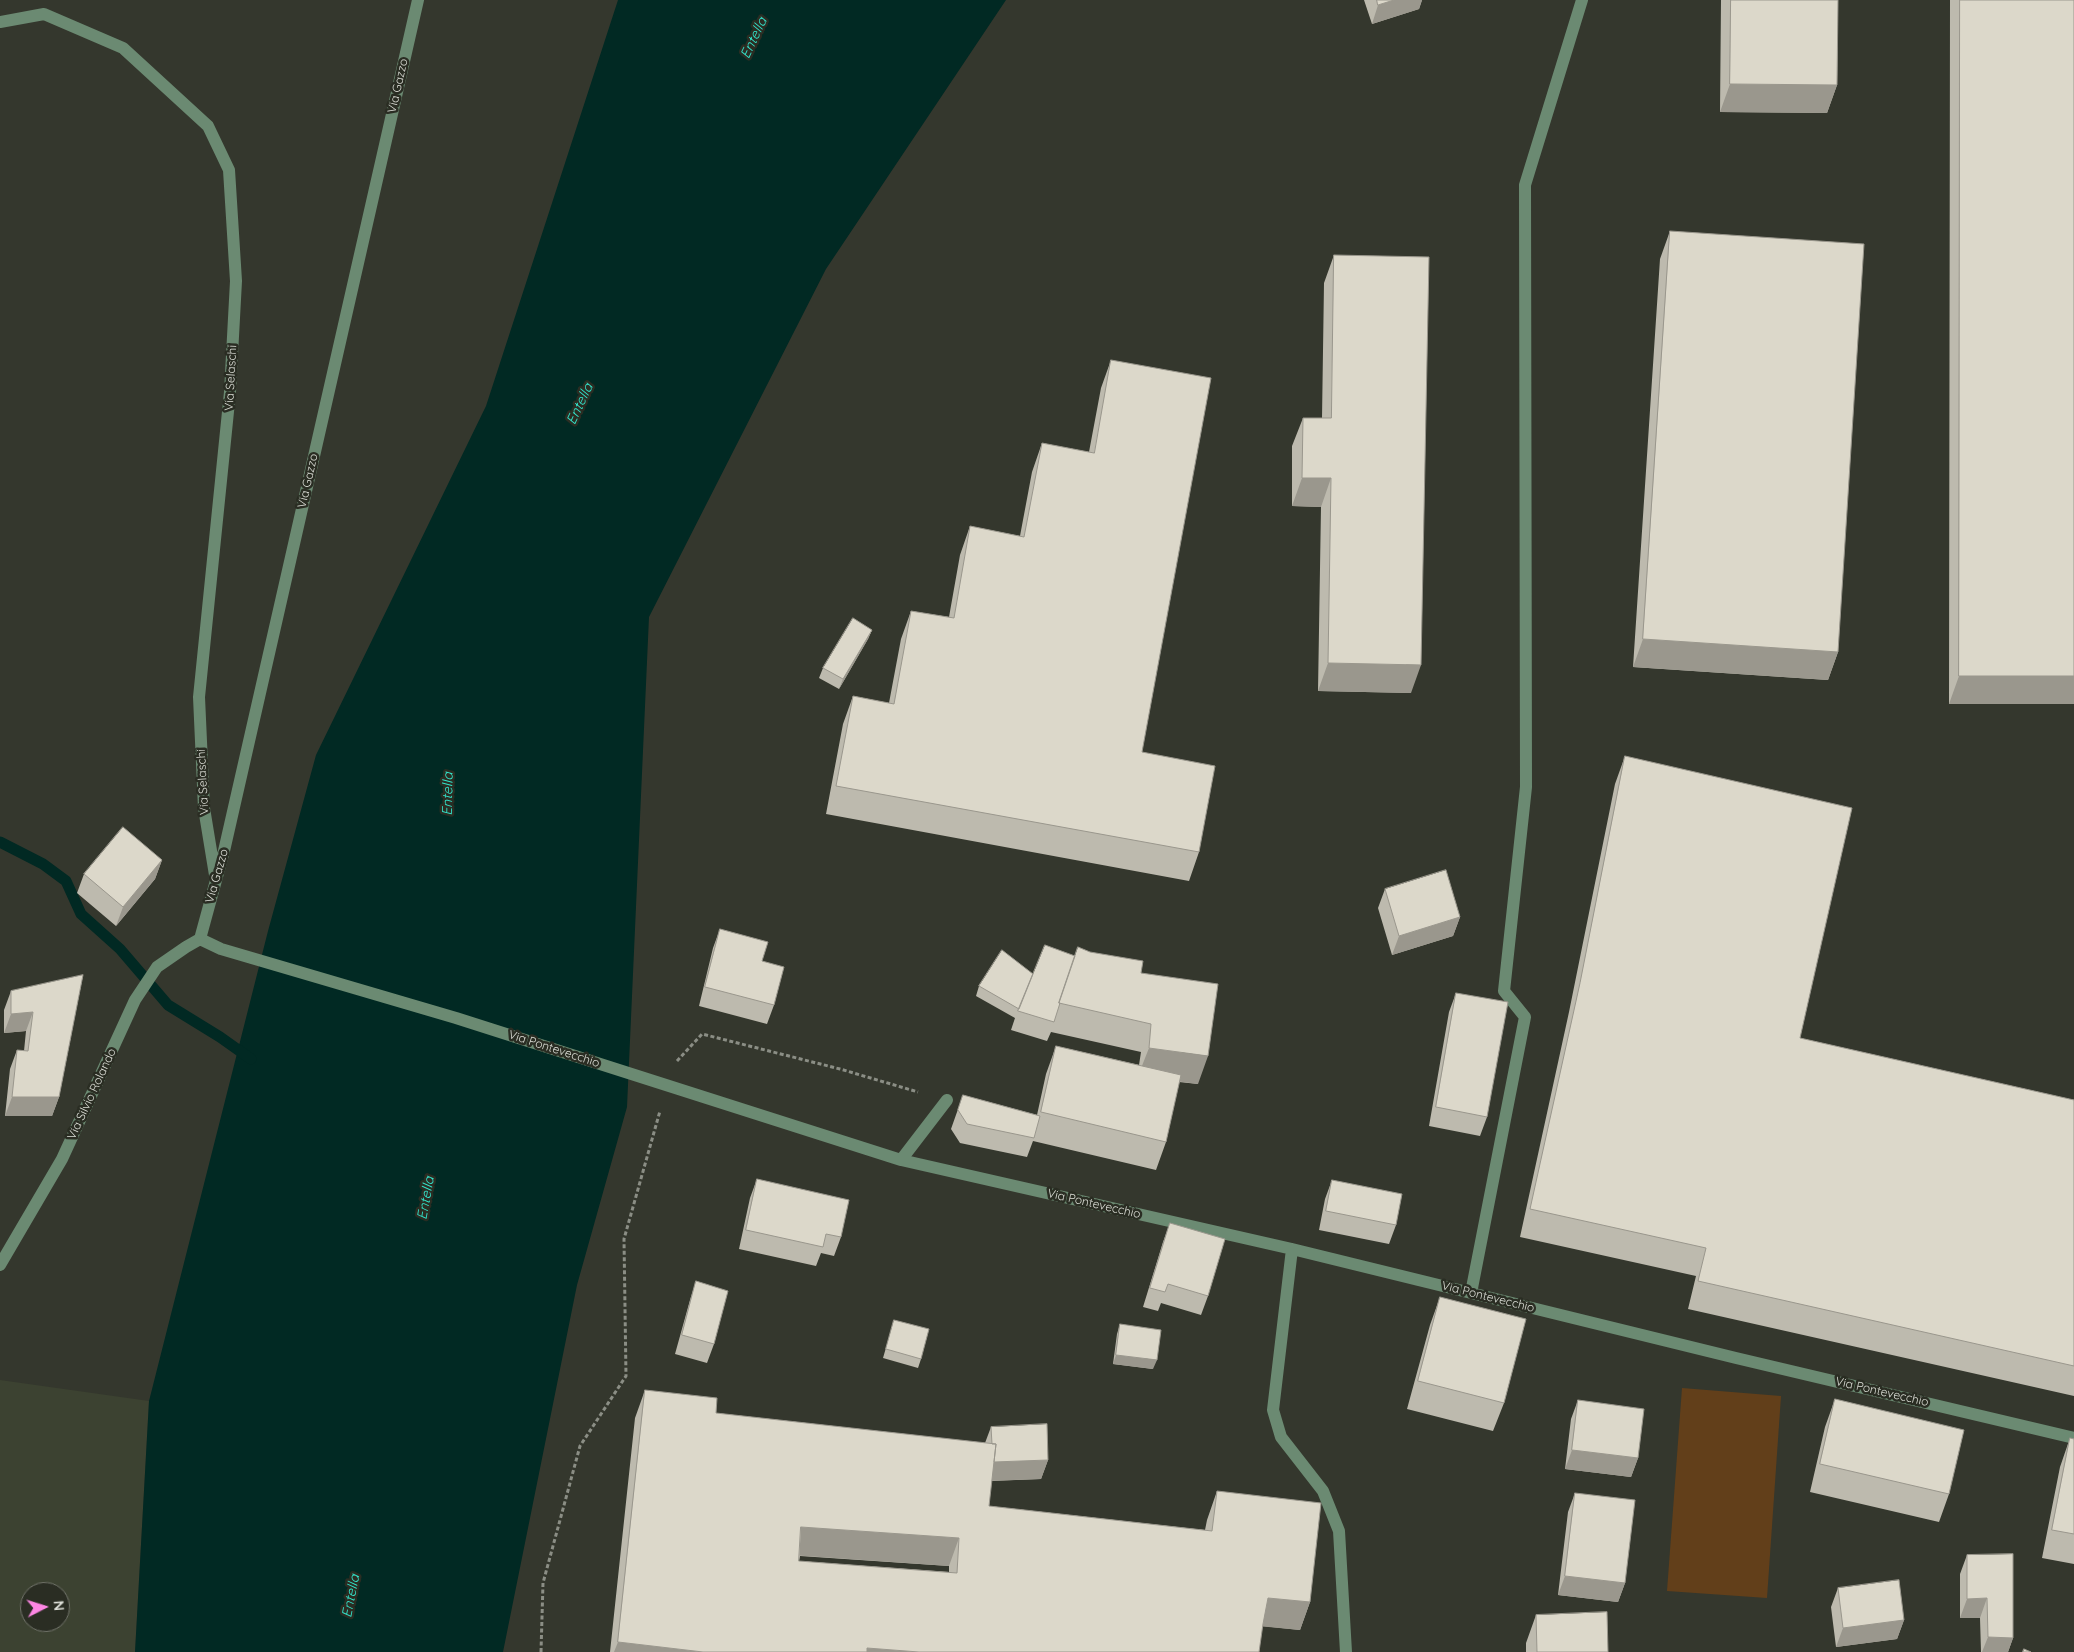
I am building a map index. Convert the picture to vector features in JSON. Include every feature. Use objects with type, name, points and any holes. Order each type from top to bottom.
[{"type":"street","name":"Via Gazzo","points":[[200,939],[227,841],[418,0]]},
{"type":"street","points":[[1471,1293],[1525,1017],[1504,991],[1526,787],[1525,185],[1582,0]]},
{"type":"street","name":"Via Selaschi","points":[[0,22],[44,14],[124,48],[208,126],[228,170],[236,281],[230,392],[222,490],[199,697],[204,808],[215,879]]},
{"type":"street","name":"Via Pontevecchio","points":[[200,939],[221,949],[456,1018],[901,1160],[1292,1250],[2074,1438]]},
{"type":"street","name":"Via Silvio Rolando","points":[[0,1265],[62,1159],[135,1000],[157,968],[200,939]]},
{"type":"street","points":[[901,1160],[947,1100]]},
{"type":"street","points":[[1292,1250],[1273,1410],[1281,1437],[1324,1492],[1339,1531],[1346,1652]]},
{"type":"path","points":[[672,1067],[702,1034],[840,1069],[947,1100]]},
{"type":"path","points":[[541,1652],[543,1583],[580,1446],[626,1376],[624,1239],[661,1108]]},
{"type":"shaded area","points":[[0,1380],[149,1401],[135,1652],[0,1652]]},
{"type":"shaded area","points":[[1682,1388],[1781,1396],[1767,1598],[1667,1591]]},
{"type":"water","name":"Entella","points":[[618,0],[1006,0],[826,269],[649,617],[627,1107],[577,1285],[503,1652],[135,1652],[149,1401],[268,931],[316,755],[486,406]]},
{"type":"building","points":[[1377,0],[1394,0],[1378,5]]},
{"type":"building","points":[[1731,0],[1838,0],[1837,85],[1730,84]]},
{"type":"building","points":[[1960,0],[2074,0],[2074,676],[1959,676]]},
{"type":"building","points":[[1670,231],[1864,244],[1838,652],[1643,639]]},
{"type":"building","points":[[1334,255],[1429,257],[1421,665],[1328,663],[1331,478],[1302,478],[1303,418],[1331,418]]},
{"type":"building","points":[[1111,360],[1211,378],[1142,752],[1215,766],[1199,852],[836,786],[853,696],[894,704],[911,611],[954,618],[970,526],[1024,537],[1042,443],[1094,453]]},
{"type":"building","points":[[853,618],[872,630],[843,679],[823,668]]},
{"type":"building","points":[[1625,756],[1852,808],[1800,1038],[2074,1100],[2074,1366],[1698,1281],[1706,1248],[1530,1209],[1580,983]]},
{"type":"building","points":[[123,827],[162,860],[123,907],[84,874]]},
{"type":"building","points":[[1446,870],[1460,917],[1399,936],[1385,889]]},
{"type":"building","points":[[720,929],[768,942],[762,961],[784,967],[774,1005],[705,987]]},
{"type":"building","points":[[1045,945],[1075,956],[1054,1022],[1018,1011]]},
{"type":"building","points":[[1078,947],[1090,952],[1143,961],[1141,973],[1218,984],[1208,1056],[1149,1048],[1151,1024],[1059,1003]]},
{"type":"building","points":[[1002,950],[1033,974],[1019,1009],[979,986]]},
{"type":"building","points":[[83,975],[59,1097],[12,1097],[17,1050],[28,1051],[33,1012],[11,1014],[11,991]]},
{"type":"building","points":[[1456,993],[1508,1002],[1487,1117],[1436,1107]]},
{"type":"building","points":[[1056,1046],[1181,1075],[1166,1142],[1041,1112]]},
{"type":"building","points":[[963,1095],[1040,1116],[1034,1138],[967,1124],[958,1110]]},
{"type":"building","points":[[757,1179],[849,1200],[841,1237],[826,1234],[823,1247],[746,1230]]},
{"type":"building","points":[[1332,1180],[1402,1194],[1396,1225],[1326,1211]]},
{"type":"building","points":[[1170,1223],[1225,1239],[1208,1296],[1168,1284],[1165,1292],[1150,1288]]},
{"type":"building","points":[[696,1281],[728,1291],[714,1344],[682,1335]]},
{"type":"building","points":[[1440,1297],[1526,1319],[1504,1403],[1418,1381]]},
{"type":"building","points":[[894,1320],[929,1329],[921,1359],[886,1349]]},
{"type":"building","points":[[1120,1324],[1161,1330],[1157,1360],[1116,1355]]},
{"type":"building","points":[[645,1390],[717,1398],[716,1413],[996,1444],[989,1506],[1212,1531],[1217,1491],[1321,1503],[1310,1602],[1268,1598],[1259,1652],[919,1652],[867,1648],[867,1652],[703,1652],[618,1642]],"holes":[[[801,1527],[959,1538],[957,1573],[799,1561]]]},
{"type":"building","points":[[1835,1399],[1964,1430],[1949,1494],[1820,1464]]},
{"type":"building","points":[[1578,1400],[1644,1409],[1638,1458],[1572,1450]]},
{"type":"building","points":[[1047,1424],[1048,1460],[994,1462],[996,1444],[992,1444],[991,1427]]},
{"type":"building","points":[[2070,1438],[2074,1439],[2074,1534],[2052,1530]]},
{"type":"building","points":[[1575,1493],[1635,1500],[1625,1583],[1565,1576]]},
{"type":"building","points":[[2013,1554],[2013,1638],[1988,1637],[1987,1598],[1967,1599],[1967,1555]]},
{"type":"building","points":[[1899,1580],[1904,1620],[1843,1628],[1838,1588]]},
{"type":"building","points":[[1607,1612],[1608,1652],[1537,1652],[1536,1615]]},
{"type":"waterway","points":[[0,842],[43,864],[66,881],[81,914],[120,949],[168,1005],[220,1037],[251,1059]]}]
